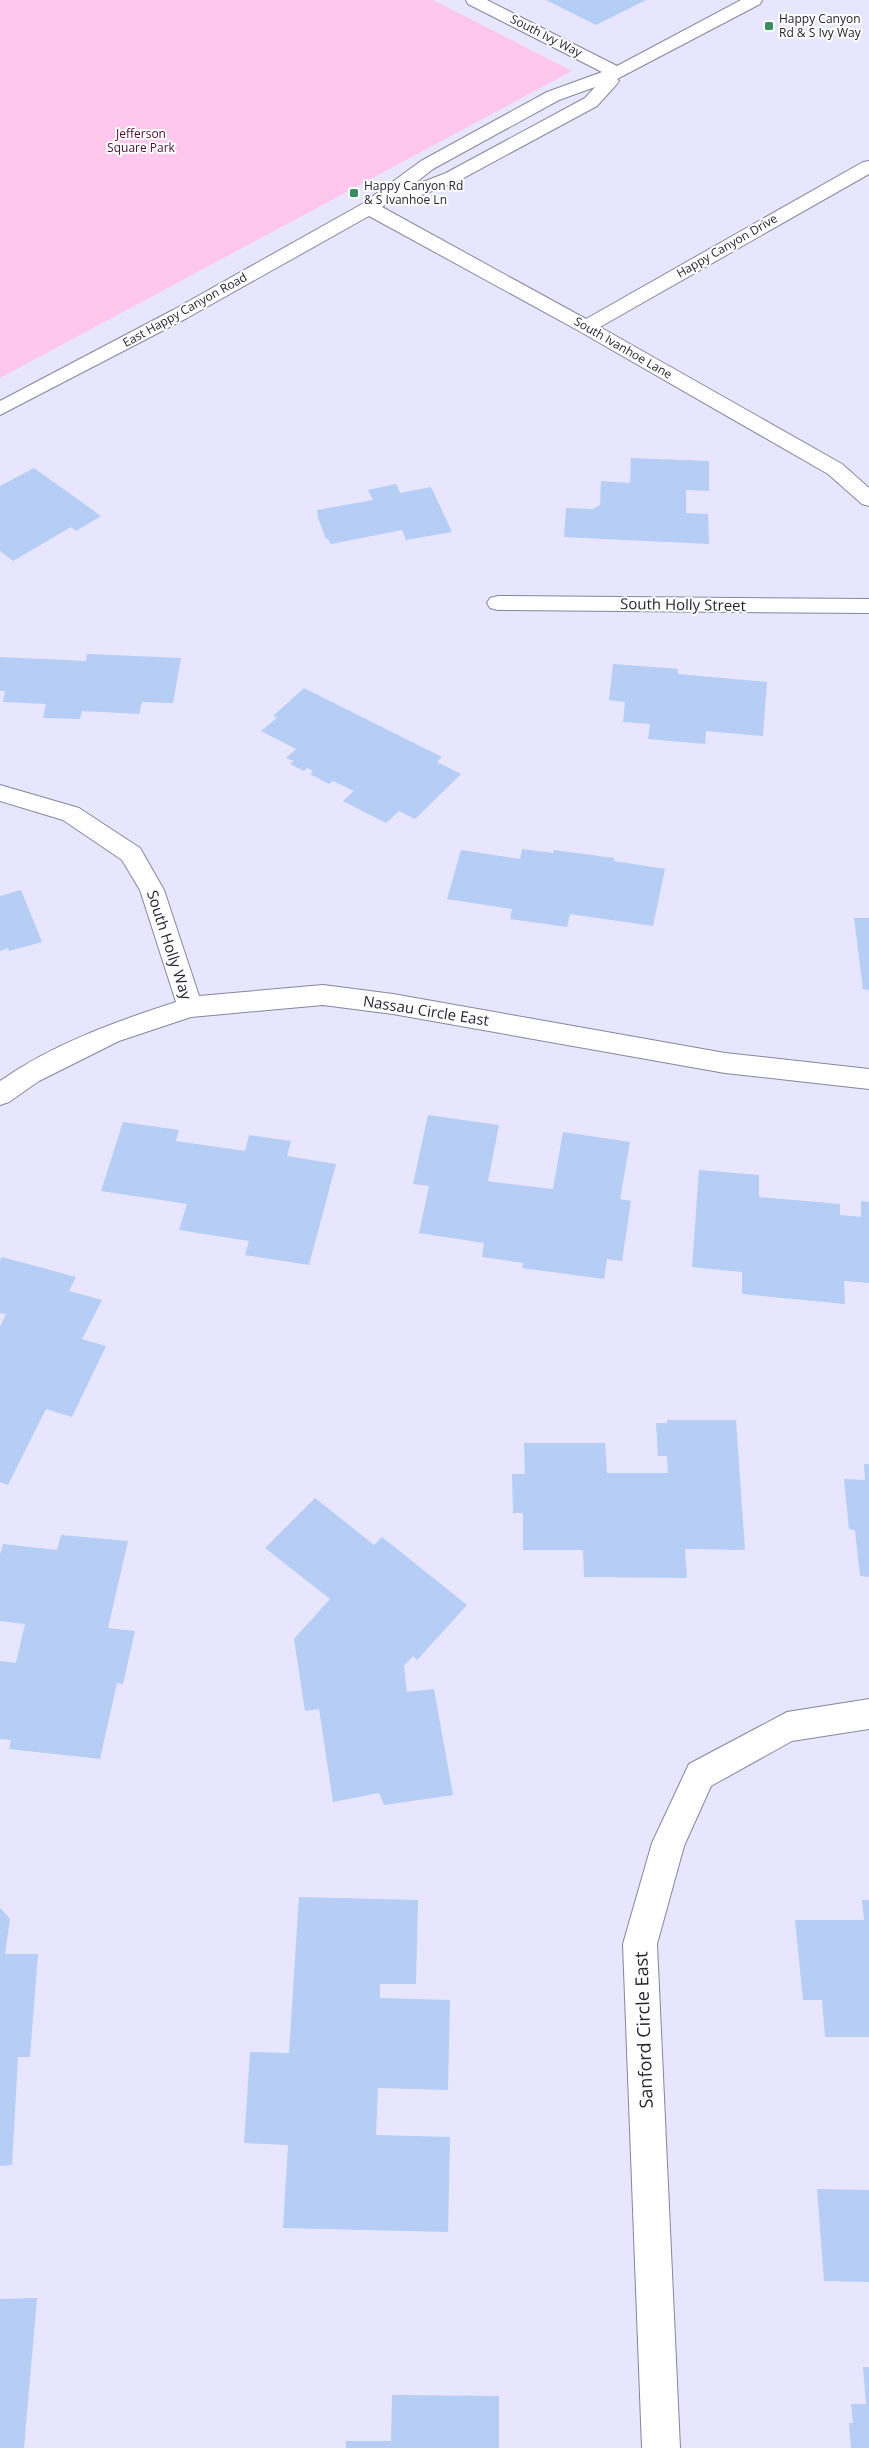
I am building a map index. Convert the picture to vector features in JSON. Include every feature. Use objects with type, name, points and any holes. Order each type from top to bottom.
[{"type":"street","name":"South Ivy Way","points":[[474,0],[617,73]]},
{"type":"street","name":"East Happy Canyon Road","points":[[0,409],[180,314],[369,208],[452,177],[591,102],[617,73],[754,0]]},
{"type":"street","name":"Happy Canyon Drive","points":[[586,326],[869,166]]},
{"type":"street","name":"South Ivanhoe Lane","points":[[369,208],[586,326],[835,469],[869,499]]},
{"type":"street","name":"South Holly Street","points":[[498,603],[869,606]]},
{"type":"street","name":"South Holly Way","points":[[0,793],[71,814],[131,854],[152,890],[190,1007]]},
{"type":"street","name":"Nassau Circle East","points":[[0,1095],[30,1074],[110,1034],[190,1007],[323,995],[393,1004],[725,1064],[869,1079]]},
{"type":"street","name":"Sanford Circle East","points":[[660,2448],[640,1944],[665,1852],[700,1776],[787,1727],[869,1714]]},
{"type":"green space","name":"Jefferson Square Park","points":[[0,0],[433,0],[572,71],[0,378]]},
{"type":"building","points":[[546,0],[646,0],[596,25]]},
{"type":"building","points":[[631,458],[709,461],[709,491],[686,490],[686,513],[708,514],[709,544],[564,537],[566,508],[593,509],[600,505],[601,481],[630,483]]},
{"type":"building","points":[[34,468],[101,516],[76,531],[71,527],[13,561],[0,551],[0,486]]},
{"type":"building","points":[[396,484],[400,493],[431,487],[452,532],[406,540],[402,530],[331,544],[326,539],[317,510],[373,500],[368,490]]},
{"type":"building","points":[[87,654],[181,658],[173,703],[142,702],[139,714],[82,711],[80,719],[43,718],[46,704],[3,702],[5,691],[0,691],[0,657],[86,661]]},
{"type":"building","points":[[613,664],[678,669],[678,674],[767,682],[763,736],[706,731],[705,744],[648,739],[650,724],[623,722],[625,702],[609,700]]},
{"type":"building","points":[[304,688],[442,757],[437,762],[461,774],[415,819],[399,811],[386,823],[343,801],[354,791],[333,781],[329,784],[310,774],[313,771],[307,768],[304,771],[290,764],[294,761],[286,758],[296,749],[261,731],[277,718],[273,716]]},
{"type":"building","points":[[522,849],[553,853],[554,850],[614,858],[614,861],[665,869],[653,926],[570,914],[567,927],[510,919],[512,909],[447,899],[461,850],[520,859]]},
{"type":"building","points":[[21,890],[42,942],[9,951],[8,948],[0,951],[0,896]]},
{"type":"building","points":[[854,918],[869,918],[869,990],[863,989]]},
{"type":"building","points":[[428,1115],[499,1125],[488,1181],[494,1182],[553,1189],[563,1132],[630,1142],[620,1199],[631,1201],[622,1261],[607,1259],[604,1279],[522,1268],[523,1263],[482,1257],[484,1243],[419,1233],[429,1186],[413,1184]]},
{"type":"building","points":[[123,1122],[179,1130],[176,1141],[245,1151],[249,1135],[291,1141],[287,1156],[336,1164],[309,1265],[245,1255],[249,1241],[179,1230],[187,1204],[101,1191]]},
{"type":"building","points":[[699,1170],[759,1175],[759,1197],[840,1204],[840,1215],[861,1217],[861,1201],[869,1202],[869,1283],[844,1281],[845,1304],[742,1294],[742,1272],[692,1267]]},
{"type":"building","points":[[2,1257],[76,1277],[69,1291],[102,1300],[82,1339],[106,1346],[72,1417],[46,1409],[8,1485],[0,1482],[0,1327],[6,1314],[0,1313],[0,1261]]},
{"type":"building","points":[[667,1420],[736,1420],[745,1550],[685,1549],[687,1578],[584,1577],[583,1550],[523,1550],[523,1513],[513,1513],[512,1474],[525,1474],[524,1443],[605,1443],[607,1473],[668,1473],[667,1456],[658,1456],[656,1423],[667,1423]]},
{"type":"building","points":[[864,1464],[869,1464],[869,1577],[860,1576],[855,1530],[849,1529],[844,1479],[865,1480]]},
{"type":"building","points":[[315,1498],[374,1545],[382,1537],[467,1605],[417,1660],[413,1656],[404,1666],[407,1692],[434,1689],[453,1795],[384,1805],[379,1793],[333,1802],[319,1709],[305,1711],[294,1639],[330,1599],[265,1548]]},
{"type":"building","points":[[61,1535],[128,1541],[108,1628],[135,1631],[123,1684],[117,1683],[100,1759],[9,1749],[11,1740],[0,1739],[0,1661],[16,1663],[25,1624],[0,1621],[0,1555],[3,1544],[57,1550]]},
{"type":"building","points":[[299,1897],[418,1900],[416,1984],[380,1984],[380,1998],[450,2000],[448,2090],[378,2088],[376,2135],[450,2137],[448,2232],[283,2228],[288,2145],[244,2143],[250,2052],[289,2053]]},
{"type":"building","points":[[862,1900],[869,1900],[869,2037],[825,2037],[822,2000],[803,2000],[795,1920],[864,1920]]},
{"type":"building","points":[[0,1908],[10,1919],[5,1954],[38,1954],[30,2057],[18,2057],[12,2165],[0,2166]]},
{"type":"building","points":[[817,2189],[869,2190],[869,2282],[824,2281]]},
{"type":"building","points":[[37,2298],[24,2448],[0,2448],[0,2299]]},
{"type":"building","points":[[863,2367],[869,2367],[869,2448],[851,2448],[849,2423],[853,2423],[851,2404],[866,2404]]},
{"type":"building","points":[[392,2395],[499,2396],[499,2448],[346,2448],[346,2441],[391,2441]]},
{"type":"place","name":"Happy Canyon Rd & S Ivy Way","points":[[769,26]]},
{"type":"place","name":"Happy Canyon Rd & S Ivanhoe Ln","points":[[354,193]]}]
